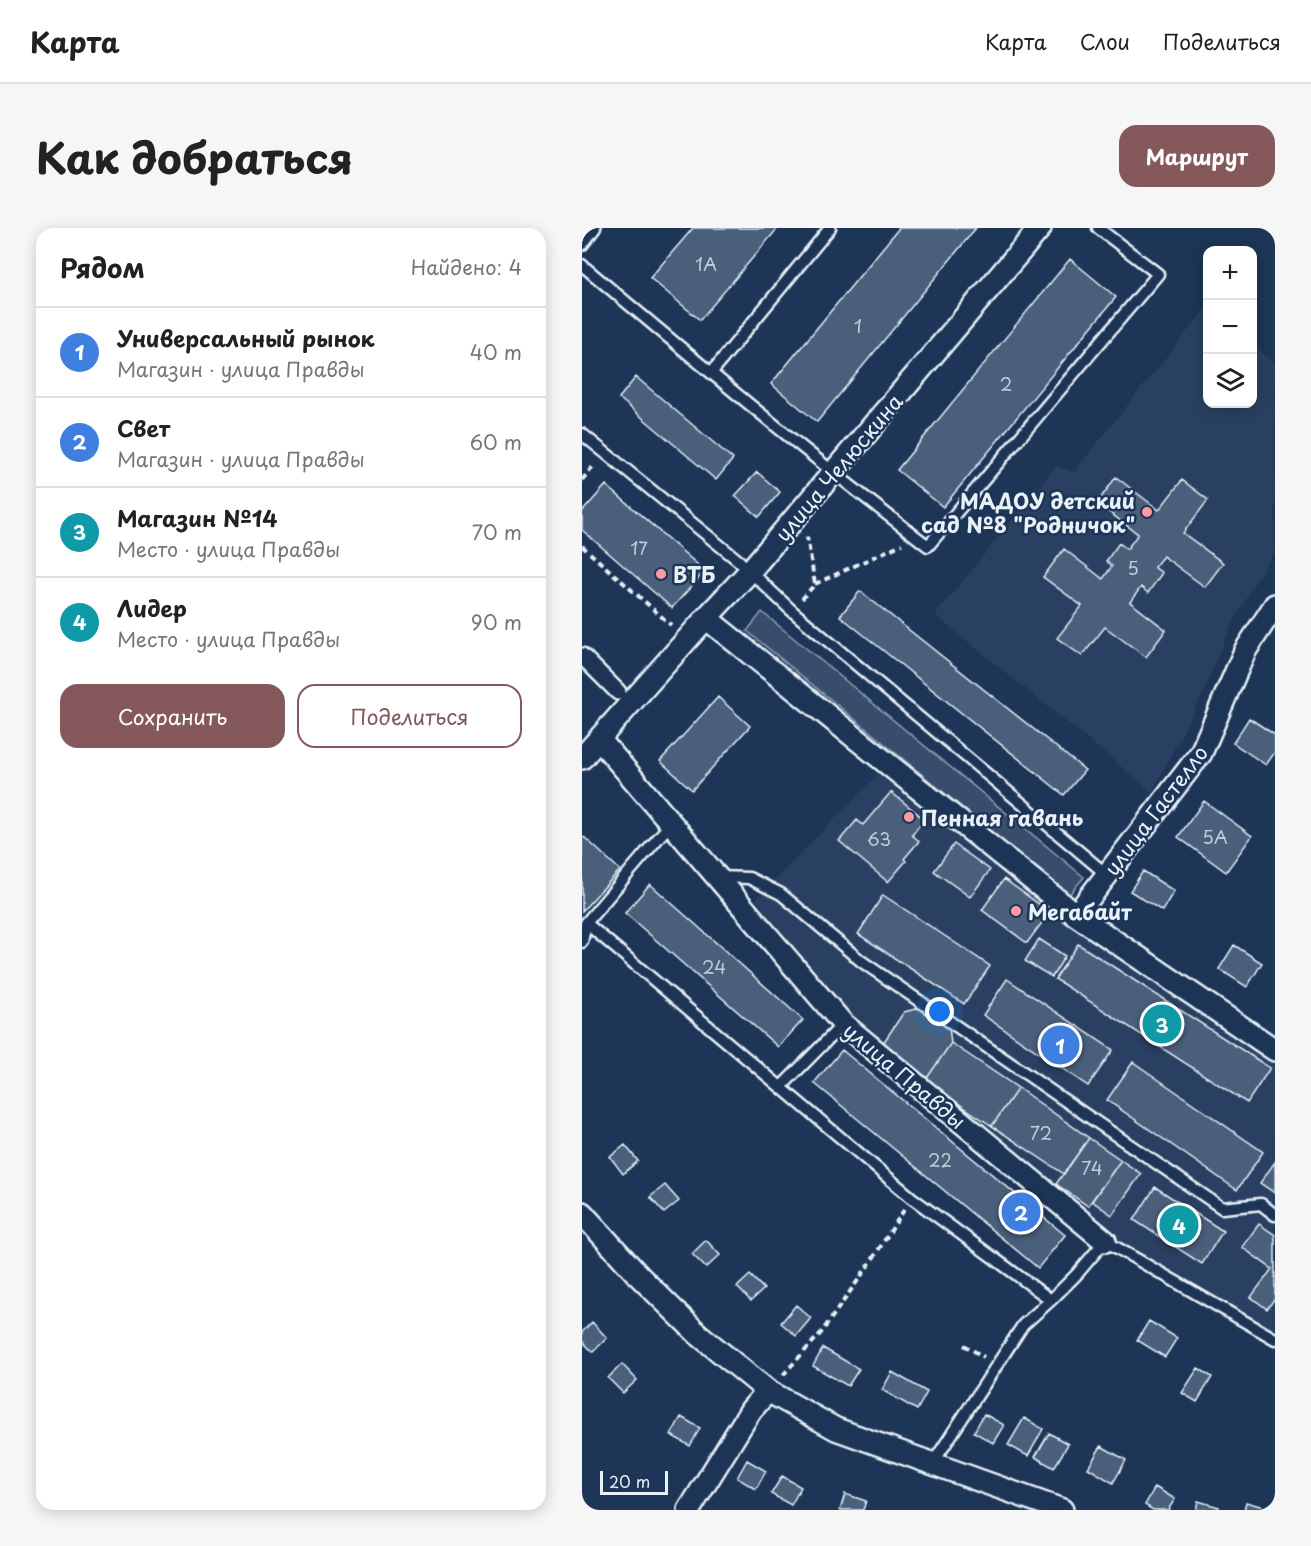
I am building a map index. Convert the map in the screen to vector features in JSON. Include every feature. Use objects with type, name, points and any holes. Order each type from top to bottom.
[{"type":"street","name":"улица Челюскина","points":[[582,758],[599,739],[625,697],[706,618],[750,571],[1040,228]]},
{"type":"street","name":"улица Гастелло","points":[[1076,915],[1201,753],[1245,651],[1275,605]]},
{"type":"street","points":[[706,618],[1076,915],[1275,1050]]},
{"type":"street","points":[[582,656],[625,697]]},
{"type":"street","name":"улица Правды","points":[[599,739],[843,1024],[1105,1241]]},
{"type":"street","points":[[582,1213],[639,1276],[698,1334],[768,1391],[836,1429],[1062,1510]]},
{"type":"street","points":[[689,1510],[751,1410],[768,1391]]},
{"type":"lane","points":[[582,245],[595,228]]},
{"type":"lane","points":[[711,373],[830,228]]},
{"type":"lane","points":[[582,265],[711,373],[928,546],[1158,274],[1098,228]]},
{"type":"lane","points":[[582,434],[750,571],[791,610],[1106,874]]},
{"type":"lane","points":[[582,942],[586,924],[671,823]]},
{"type":"lane","points":[[718,878],[749,878],[781,894],[861,961],[1222,1208],[1261,1204],[1275,1215]]},
{"type":"lane","points":[[586,924],[912,1198],[1051,1300]]},
{"type":"lane","points":[[781,1087],[843,1024]]},
{"type":"lane","points":[[933,1463],[1023,1325],[1077,1274],[1105,1241]]},
{"type":"lane","name":"улица Правды","points":[[1105,1241],[1275,1339]]},
{"type":"path","points":[[806,530],[815,584]]},
{"type":"path","points":[[791,610],[815,584],[916,537]]},
{"type":"path","points":[[582,546],[676,629]]},
{"type":"path","points":[[768,1391],[821,1333],[912,1198]]},
{"type":"path","points":[[964,1345],[998,1364]]},
{"type":"shaded area","name":"МАДОУ детский сад №8 \"Родничок\"","points":[[1203,312],[1203,408],[1257,408],[1257,348],[1275,364],[1275,552],[1256,580],[1225,639],[1203,693],[1152,792],[935,615],[1056,466],[1074,472]]},
{"type":"shaded area","points":[[762,612],[1084,877],[1069,895],[747,631]]},
{"type":"shaded area","points":[[886,766],[1070,919],[1275,1065],[1275,1333],[1112,1240],[849,1025],[756,899]]},
{"type":"building","points":[[693,228],[778,228],[700,320],[650,278]]},
{"type":"building","points":[[899,228],[976,228],[817,422],[771,384]]},
{"type":"building","points":[[1070,259],[1116,297],[943,507],[897,470]]},
{"type":"building","points":[[636,377],[733,459],[716,480],[619,398]]},
{"type":"building","points":[[757,472],[780,492],[759,517],[735,496]]},
{"type":"building","points":[[1116,477],[1159,510],[1182,480],[1208,500],[1183,533],[1223,563],[1205,587],[1163,556],[1154,567],[1162,573],[1148,593],[1141,587],[1130,602],[1166,630],[1146,657],[1105,627],[1082,656],[1057,638],[1082,606],[1043,577],[1064,549],[1103,579],[1112,566],[1106,561],[1119,543],[1127,549],[1138,534],[1097,503]]},
{"type":"building","points":[[606,485],[705,571],[672,608],[582,530],[582,512]]},
{"type":"building","points":[[860,591],[1085,770],[1064,795],[840,616]]},
{"type":"building","points":[[718,697],[750,726],[692,790],[660,761]]},
{"type":"building","points":[[1249,718],[1275,735],[1275,752],[1266,765],[1233,743]]},
{"type":"building","points":[[891,792],[924,819],[912,835],[919,841],[888,882],[839,841],[857,820],[863,825]]},
{"type":"building","points":[[1204,801],[1252,836],[1226,872],[1178,837]]},
{"type":"building","points":[[584,837],[620,870],[582,911],[582,839]]},
{"type":"building","points":[[954,844],[990,870],[970,897],[934,871]]},
{"type":"building","points":[[1143,871],[1174,891],[1162,911],[1130,891]]},
{"type":"building","name":"Мегабайт","points":[[1004,879],[1050,912],[1027,943],[982,910]]},
{"type":"building","points":[[650,884],[803,1020],[778,1047],[625,913]]},
{"type":"building","points":[[883,895],[990,966],[964,1004],[858,934]]},
{"type":"building","points":[[1039,939],[1065,956],[1052,977],[1025,961]]},
{"type":"building","points":[[1078,944],[1270,1068],[1247,1103],[1055,979]]},
{"type":"building","points":[[1234,945],[1262,963],[1247,987],[1219,969]]},
{"type":"building","points":[[1007,979],[1113,1050],[1088,1086],[983,1015]]},
{"type":"building","points":[[920,1008],[949,1028],[951,1043],[925,1081],[879,1049],[904,1012]]},
{"type":"building","points":[[951,1043],[1018,1088],[992,1126],[925,1081]]},
{"type":"building","points":[[842,1050],[1065,1235],[1038,1268],[814,1083]]},
{"type":"building","points":[[1133,1062],[1263,1152],[1237,1190],[1107,1100]]},
{"type":"building","points":[[1018,1088],[1089,1138],[1064,1174],[992,1126]]},
{"type":"building","points":[[1089,1138],[1121,1160],[1088,1206],[1056,1184]]},
{"type":"building","points":[[625,1145],[638,1161],[623,1174],[610,1157]]},
{"type":"building","points":[[1121,1160],[1141,1174],[1112,1215],[1092,1201]]},
{"type":"building","points":[[1275,1162],[1275,1193],[1260,1183]]},
{"type":"building","points":[[665,1185],[679,1201],[664,1213],[650,1197]]},
{"type":"building","points":[[1155,1187],[1223,1231],[1202,1264],[1134,1220]]},
{"type":"building","points":[[1259,1224],[1275,1235],[1275,1298],[1267,1309],[1251,1297],[1272,1269],[1242,1247]]},
{"type":"building","points":[[706,1240],[720,1255],[706,1268],[692,1254]]},
{"type":"building","points":[[750,1275],[764,1289],[751,1301],[737,1287]]},
{"type":"building","points":[[796,1305],[811,1318],[796,1336],[781,1323]]},
{"type":"building","points":[[1149,1321],[1177,1338],[1165,1357],[1137,1340]]},
{"type":"building","points":[[592,1322],[607,1338],[593,1352],[582,1341],[582,1332]]},
{"type":"building","points":[[823,1348],[859,1369],[848,1386],[813,1366]]},
{"type":"building","points":[[622,1364],[637,1380],[623,1393],[608,1378]]},
{"type":"building","points":[[1198,1368],[1212,1377],[1197,1402],[1182,1393]]},
{"type":"building","points":[[892,1372],[927,1392],[917,1410],[882,1390]]},
{"type":"building","points":[[984,1414],[1004,1425],[993,1443],[974,1432]]},
{"type":"building","points":[[681,1417],[700,1428],[690,1446],[671,1435]]},
{"type":"building","points":[[1024,1418],[1043,1429],[1028,1456],[1008,1445]]},
{"type":"building","points":[[1049,1433],[1068,1444],[1054,1468],[1035,1457]]},
{"type":"building","points":[[1101,1446],[1126,1460],[1113,1483],[1088,1468]]},
{"type":"building","points":[[747,1460],[766,1471],[756,1489],[737,1478]]},
{"type":"building","points":[[782,1476],[801,1487],[791,1505],[771,1494]]},
{"type":"building","points":[[1155,1487],[1175,1499],[1168,1510],[1153,1510],[1145,1505]]},
{"type":"building","points":[[845,1494],[866,1501],[863,1510],[840,1510]]},
{"type":"building","points":[[1198,1501],[1219,1507],[1218,1510],[1196,1510]]},
{"type":"building","points":[[1246,1502],[1267,1508],[1266,1510],[1244,1510]]},
{"type":"place","name":"МАДОУ детский сад №8 \"Родничок\"","points":[[1147,512]]},
{"type":"place","name":"ВТБ","points":[[661,574]]},
{"type":"place","name":"Пенная гавань","points":[[909,817]]},
{"type":"place","name":"Мегабайт","points":[[1016,911]]},
{"type":"place","name":"Магазин №14","points":[[1162,1024]]},
{"type":"place","name":"Универсальный рынок","points":[[1060,1045]]},
{"type":"place","name":"Свет","points":[[1021,1212]]},
{"type":"place","name":"Лидер","points":[[1179,1225]]}]
